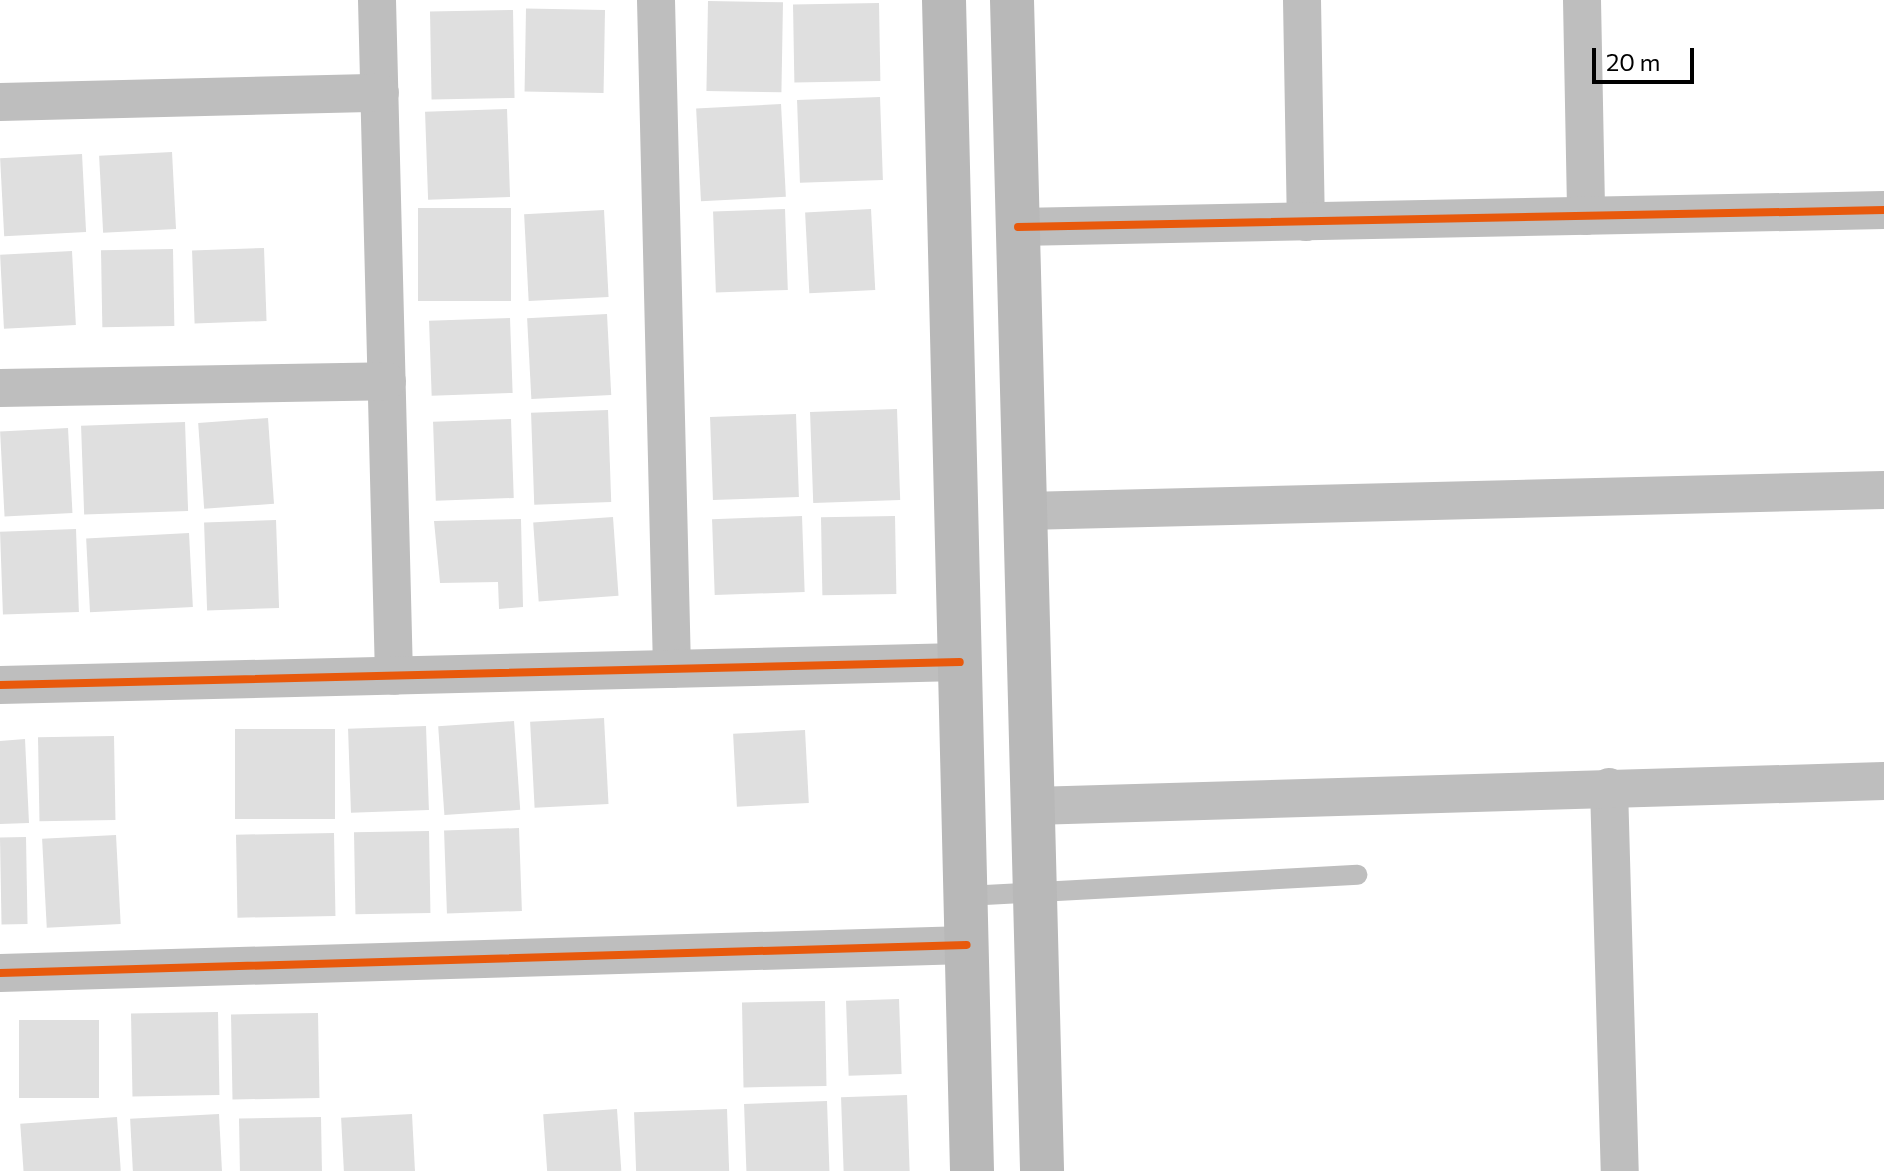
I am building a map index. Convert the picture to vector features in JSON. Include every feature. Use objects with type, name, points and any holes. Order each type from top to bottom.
[{"type":"main road","points":[[944,0],[972,1171]]},
{"type":"main road","points":[[1012,0],[1042,1171]]},
{"type":"street","points":[[377,0],[394,676]]},
{"type":"street","points":[[656,0],[672,669]]},
{"type":"street","points":[[1302,0],[1306,222]]},
{"type":"street","points":[[1582,0],[1586,216]]},
{"type":"street","points":[[0,102],[380,93]]},
{"type":"street","points":[[1018,227],[1884,210]]},
{"type":"street","points":[[0,388],[387,381]]},
{"type":"street","points":[[1025,511],[1884,490]]},
{"type":"street","points":[[0,685],[960,662]]},
{"type":"street","points":[[1033,806],[1884,781]]},
{"type":"street","points":[[1609,787],[1620,1171]]},
{"type":"street","points":[[0,973],[967,945]]},
{"type":"lane","points":[[966,896],[1357,875]]},
{"type":"building","points":[[708,1],[783,2],[781,92],[706,91]]},
{"type":"building","points":[[879,3],[880,81],[794,82],[793,5]]},
{"type":"building","points":[[526,9],[605,10],[604,93],[525,92]]},
{"type":"building","points":[[513,10],[515,98],[432,99],[430,11]]},
{"type":"building","points":[[880,97],[883,180],[800,183],[797,100]]},
{"type":"building","points":[[781,104],[786,197],[701,201],[696,108]]},
{"type":"building","points":[[507,109],[510,197],[428,200],[425,112]]},
{"type":"building","points":[[172,152],[176,229],[103,233],[99,156]]},
{"type":"building","points":[[82,154],[86,232],[4,236],[0,158]]},
{"type":"building","points":[[418,208],[511,208],[511,301],[418,301]]},
{"type":"building","points":[[785,209],[788,290],[716,292],[713,212]]},
{"type":"building","points":[[871,209],[875,290],[809,293],[805,212]]},
{"type":"building","points":[[604,210],[609,297],[529,301],[524,214]]},
{"type":"building","points":[[264,248],[267,321],[195,323],[192,251]]},
{"type":"building","points":[[173,249],[174,326],[102,327],[101,250]]},
{"type":"building","points":[[72,251],[76,325],[4,329],[0,255]]},
{"type":"building","points":[[607,314],[611,395],[531,399],[527,318]]},
{"type":"building","points":[[510,318],[513,393],[432,396],[429,321]]},
{"type":"building","points":[[897,409],[900,500],[813,503],[810,412]]},
{"type":"building","points":[[608,410],[611,502],[534,505],[531,413]]},
{"type":"building","points":[[796,414],[799,497],[713,500],[710,417]]},
{"type":"building","points":[[268,418],[274,504],[204,509],[198,423]]},
{"type":"building","points":[[511,419],[514,498],[436,501],[433,422]]},
{"type":"building","points":[[185,422],[188,511],[84,515],[81,426]]},
{"type":"building","points":[[68,428],[72,513],[5,516],[0,432]]},
{"type":"building","points":[[802,516],[805,592],[715,595],[712,519]]},
{"type":"building","points":[[895,516],[896,594],[822,595],[821,517]]},
{"type":"building","points":[[613,517],[619,596],[539,601],[533,523]]},
{"type":"building","points":[[521,519],[523,607],[499,609],[498,582],[440,583],[434,521]]},
{"type":"building","points":[[276,520],[279,608],[207,610],[204,523]]},
{"type":"building","points":[[76,529],[79,612],[3,615],[0,532]]},
{"type":"building","points":[[189,533],[193,607],[90,612],[86,538]]},
{"type":"building","points":[[604,718],[609,804],[535,808],[530,722]]},
{"type":"building","points":[[514,721],[520,810],[444,815],[438,726]]},
{"type":"building","points":[[426,726],[429,810],[351,813],[348,729]]},
{"type":"building","points":[[235,729],[335,729],[335,819],[235,819]]},
{"type":"building","points":[[805,730],[809,803],[737,807],[733,734]]},
{"type":"building","points":[[114,736],[115,820],[39,821],[38,737]]},
{"type":"building","points":[[25,739],[29,823],[0,824],[0,741]]},
{"type":"building","points":[[519,828],[522,911],[447,914],[444,831]]},
{"type":"building","points":[[429,831],[430,913],[355,914],[354,832]]},
{"type":"building","points":[[334,833],[335,916],[237,918],[236,835]]},
{"type":"building","points":[[116,835],[121,924],[47,928],[42,839]]},
{"type":"building","points":[[0,837],[26,837],[28,924],[2,924]]},
{"type":"building","points":[[899,999],[902,1074],[849,1076],[846,1001]]},
{"type":"building","points":[[825,1001],[826,1086],[743,1087],[742,1002]]},
{"type":"building","points":[[218,1012],[219,1095],[132,1097],[131,1014]]},
{"type":"building","points":[[318,1013],[319,1098],[232,1100],[231,1015]]},
{"type":"building","points":[[19,1020],[99,1020],[99,1098],[19,1098]]},
{"type":"building","points":[[907,1095],[910,1171],[844,1171],[841,1097]]},
{"type":"building","points":[[827,1101],[829,1171],[746,1171],[744,1104]]},
{"type":"building","points":[[617,1109],[621,1171],[547,1171],[543,1114]]},
{"type":"building","points":[[727,1109],[729,1171],[636,1171],[634,1112]]},
{"type":"building","points":[[219,1114],[222,1171],[133,1171],[130,1119]]},
{"type":"building","points":[[412,1114],[415,1171],[344,1171],[341,1118]]},
{"type":"building","points":[[117,1117],[121,1171],[24,1171],[20,1124]]},
{"type":"building","points":[[321,1117],[322,1171],[240,1171],[239,1118]]},
{"type":"cycle path","points":[[1018,227],[1884,210]]},
{"type":"cycle path","points":[[0,685],[960,662]]},
{"type":"cycle path","points":[[0,973],[967,945]]}]
